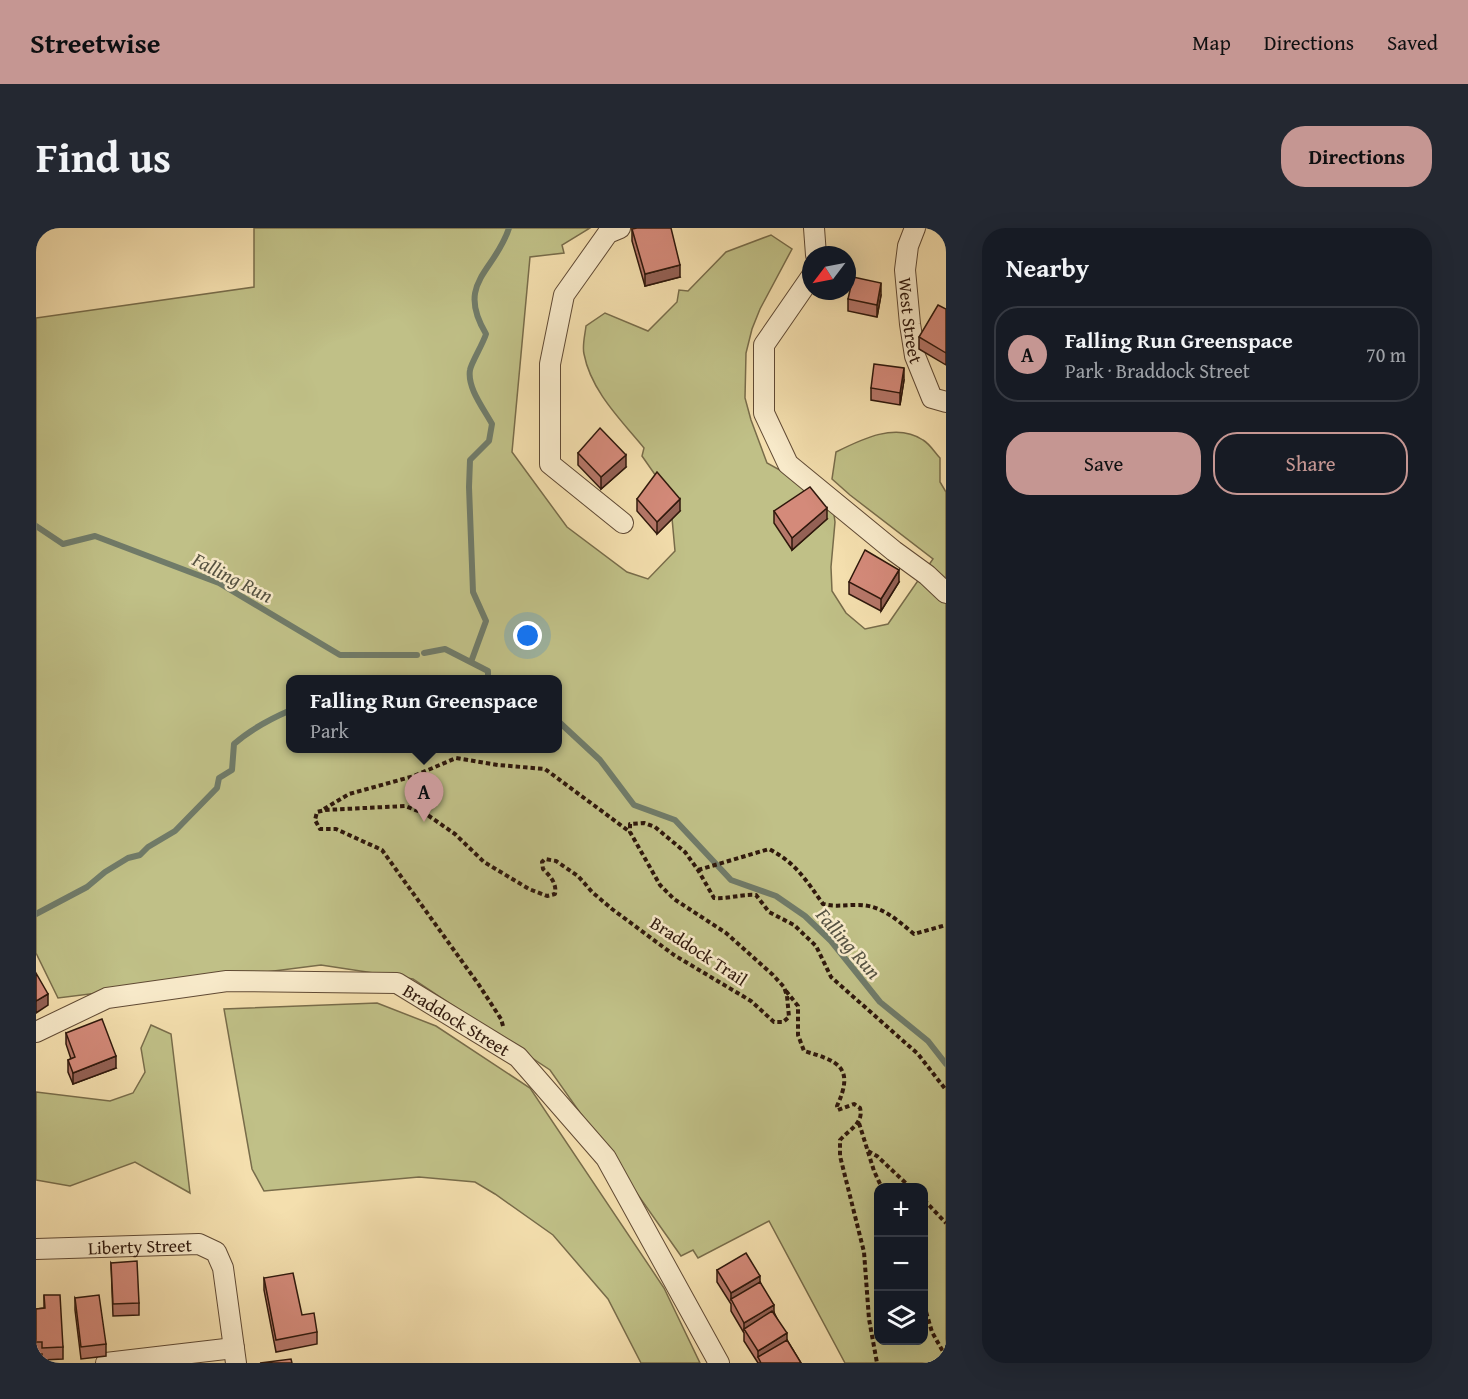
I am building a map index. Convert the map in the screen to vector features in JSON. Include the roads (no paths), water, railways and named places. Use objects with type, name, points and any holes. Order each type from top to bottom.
[{"type":"street","points":[[620,228],[608,233],[564,295],[550,364],[548,410],[550,464],[623,523]]},
{"type":"street","points":[[814,228],[815,246]]},
{"type":"street","name":"West Street","points":[[915,228],[908,246],[905,270],[915,356],[932,398],[946,402]]},
{"type":"street","points":[[802,291],[764,345],[764,413],[788,464],[894,552],[927,575],[946,593]]},
{"type":"street","name":"Braddock Street","points":[[36,1032],[107,998],[227,981],[397,983],[518,1057],[606,1158],[719,1363]]},
{"type":"street","name":"Liberty Street","points":[[36,1249],[199,1244],[216,1252],[223,1268],[235,1355]]},
{"type":"street","points":[[106,1363],[235,1355]]},
{"type":"waterway","points":[[471,662],[486,621],[473,592],[470,460],[489,441],[492,424],[477,398],[470,377],[471,367],[486,334],[478,316],[475,302],[476,289],[503,243],[509,228]]},
{"type":"waterway","name":"Falling Run","points":[[36,526],[63,544],[95,536],[219,583],[340,655],[417,655]]},
{"type":"waterway","name":"Falling Run","points":[[424,653],[445,649],[488,671],[488,675]]},
{"type":"waterway","points":[[36,914],[87,887],[105,872],[128,858],[140,855],[148,847],[175,831],[217,788],[219,778],[232,770],[234,744],[261,725],[286,712]]},
{"type":"waterway","name":"Falling Run","points":[[562,725],[600,760],[634,805],[675,820],[731,880],[776,896],[805,916],[831,941],[880,1002],[928,1041],[946,1064]]},
{"type":"place","name":"Falling Run Greenspace","points":[[424,822]]}]
